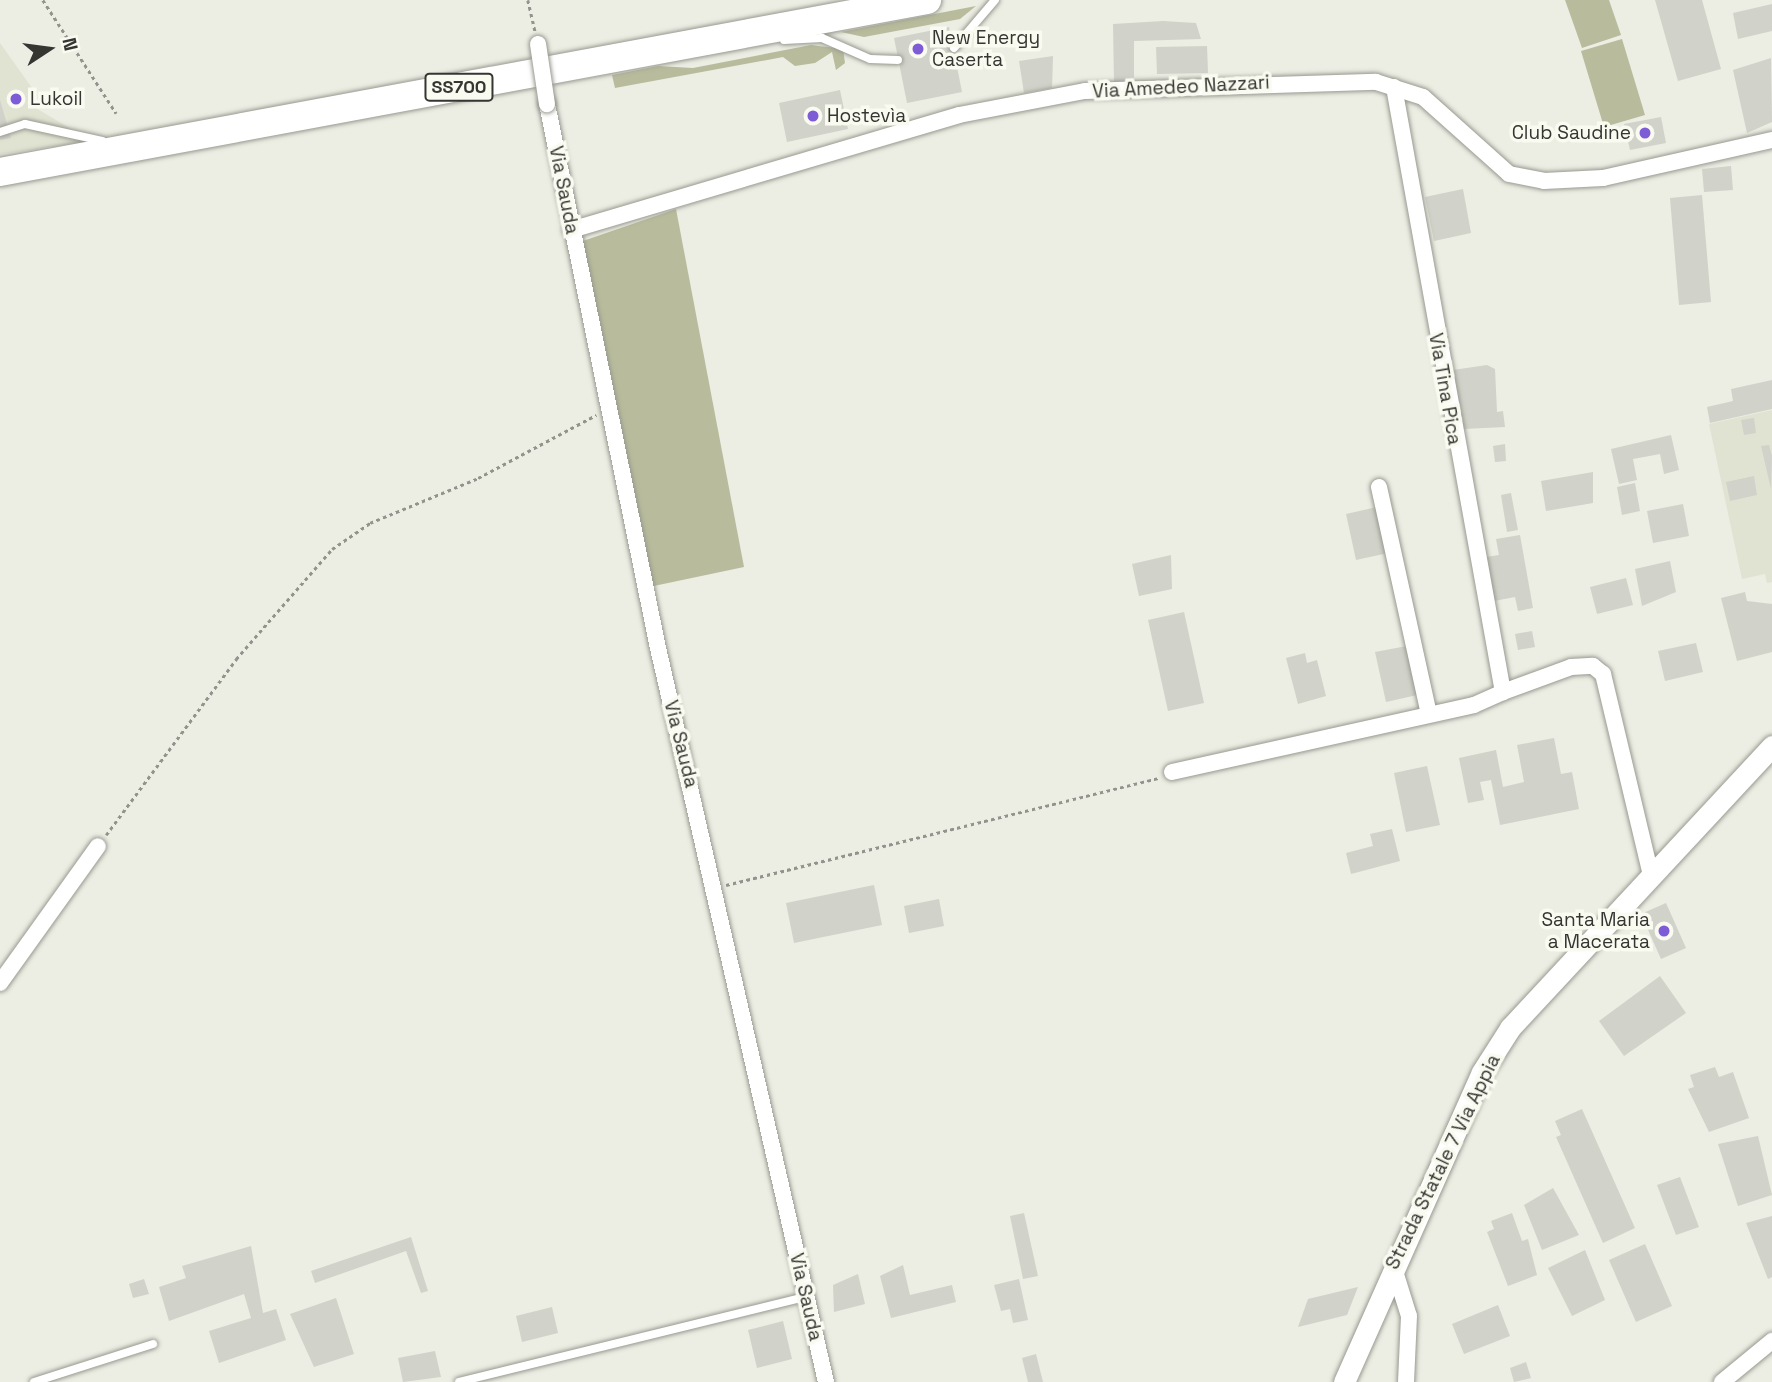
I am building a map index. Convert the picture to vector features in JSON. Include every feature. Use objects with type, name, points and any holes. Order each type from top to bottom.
[{"type":"highway","name":"SS700","points":[[0,172],[927,0]]},
{"type":"main road","name":"Strada Statale 7 Via Appia","points":[[1344,1382],[1393,1265],[1482,1072],[1510,1028],[1650,872],[1772,746]]},
{"type":"street","name":"Via Sauda","points":[[538,44],[547,104],[607,410],[826,1382]]},
{"type":"street","name":"Via Amedeo Nazzari","points":[[571,230],[959,115],[1085,91],[1320,80],[1394,87],[1423,97],[1451,118],[1509,174],[1544,181],[1603,178],[1772,140]]},
{"type":"street","name":"Via Tina Pica","points":[[1394,87],[1503,692]]},
{"type":"street","points":[[1379,487],[1429,714]]},
{"type":"street","points":[[1172,772],[1474,705],[1571,667],[1593,666],[1604,674],[1650,872]]},
{"type":"street","points":[[0,983],[98,846]]},
{"type":"street","points":[[1393,1265],[1409,1316],[1406,1382]]},
{"type":"street","points":[[1722,1382],[1772,1341]]},
{"type":"lane","points":[[954,48],[995,0]]},
{"type":"lane","points":[[657,50],[686,57],[822,38],[870,59],[898,60]]},
{"type":"lane","points":[[0,132],[25,124],[112,142],[226,121],[261,124]]},
{"type":"lane","points":[[459,1382],[806,1297]]},
{"type":"lane","points":[[34,1382],[153,1344]]},
{"type":"path","points":[[43,0],[116,113]]},
{"type":"path","points":[[528,0],[538,44]]},
{"type":"path","points":[[98,846],[236,659],[332,549],[370,523],[478,478],[607,410]]},
{"type":"path","points":[[716,886],[1172,772]]},
{"type":"shaded area","name":"Lukoil","points":[[0,43],[37,95],[27,103],[92,141],[0,154]]},
{"type":"shaded area","points":[[1772,410],[1772,582],[1767,583],[1765,574],[1742,579],[1709,424]]},
{"type":"green space","points":[[1565,0],[1609,0],[1621,35],[1582,48]]},
{"type":"green space","points":[[976,6],[960,19],[864,37],[841,32]]},
{"type":"green space","points":[[1622,39],[1645,115],[1604,127],[1581,51]]},
{"type":"green space","points":[[811,45],[843,49],[845,63],[836,70],[832,52],[815,63],[795,66],[783,57],[615,88],[612,75],[658,66],[693,68]]},
{"type":"green space","points":[[676,209],[744,567],[649,587],[580,242]]},
{"type":"building","points":[[1655,0],[1702,0],[1721,69],[1678,81]]},
{"type":"building","points":[[1772,4],[1772,31],[1738,39],[1733,13]]},
{"type":"building","points":[[1163,21],[1196,23],[1201,39],[1134,41],[1134,82],[1114,83],[1113,24]]},
{"type":"building","points":[[949,27],[962,92],[907,103],[894,38]]},
{"type":"building","points":[[1207,46],[1208,73],[1157,74],[1156,47]]},
{"type":"building","points":[[1053,56],[1052,88],[1024,93],[1019,61]]},
{"type":"building","points":[[1771,58],[1772,122],[1747,133],[1733,70]]},
{"type":"building","name":"Hostevìa","points":[[840,90],[848,129],[787,142],[779,103]]},
{"type":"building","points":[[0,100],[11,138],[0,140]]},
{"type":"building","name":"Club Saudine","points":[[1661,117],[1666,143],[1630,150],[1624,124]]},
{"type":"building","points":[[1731,166],[1733,190],[1704,192],[1702,169]]},
{"type":"building","points":[[1463,189],[1471,233],[1434,241],[1425,197]]},
{"type":"building","points":[[1702,195],[1711,302],[1679,305],[1670,198]]},
{"type":"building","points":[[1487,365],[1495,369],[1497,412],[1503,411],[1505,427],[1463,429],[1453,370]]},
{"type":"building","points":[[1772,380],[1772,409],[1710,423],[1707,407],[1733,401],[1731,389]]},
{"type":"building","points":[[1754,418],[1756,433],[1744,435],[1741,420]]},
{"type":"building","points":[[1671,435],[1679,470],[1664,474],[1660,454],[1633,459],[1637,480],[1619,484],[1611,449]]},
{"type":"building","points":[[1505,444],[1506,461],[1495,462],[1493,446]]},
{"type":"building","points":[[1769,445],[1772,456],[1771,489],[1761,446]]},
{"type":"building","points":[[1593,472],[1593,503],[1546,511],[1541,481]]},
{"type":"building","points":[[1754,476],[1757,495],[1730,501],[1726,482]]},
{"type":"building","points":[[1635,483],[1640,511],[1622,515],[1617,487]]},
{"type":"building","points":[[1511,493],[1518,530],[1507,532],[1501,495]]},
{"type":"building","points":[[1683,504],[1689,536],[1653,543],[1647,511]]},
{"type":"building","points":[[1377,507],[1388,553],[1356,560],[1346,514]]},
{"type":"building","points":[[1520,535],[1533,608],[1518,611],[1515,597],[1494,601],[1486,557],[1499,555],[1496,539]]},
{"type":"building","points":[[1171,555],[1172,589],[1139,596],[1132,564]]},
{"type":"building","points":[[1670,561],[1676,592],[1642,606],[1635,569]]},
{"type":"building","points":[[1626,578],[1633,605],[1597,614],[1590,587]]},
{"type":"building","points":[[1745,592],[1747,601],[1772,604],[1772,652],[1737,661],[1721,598]]},
{"type":"building","points":[[1184,612],[1204,703],[1168,711],[1148,620]]},
{"type":"building","points":[[1532,631],[1535,647],[1518,650],[1515,634]]},
{"type":"building","points":[[1696,643],[1703,672],[1665,681],[1658,651]]},
{"type":"building","points":[[1407,646],[1417,695],[1386,702],[1375,652]]},
{"type":"building","points":[[1305,653],[1307,663],[1317,660],[1326,696],[1298,704],[1286,658]]},
{"type":"building","points":[[1554,738],[1561,774],[1572,772],[1579,809],[1500,825],[1491,780],[1480,782],[1484,800],[1468,803],[1459,758],[1496,750],[1503,787],[1524,782],[1517,745]]},
{"type":"building","points":[[1427,766],[1440,825],[1406,832],[1394,773]]},
{"type":"building","points":[[1392,829],[1400,861],[1351,874],[1346,853],[1373,846],[1370,834]]},
{"type":"building","points":[[874,885],[882,925],[794,943],[786,903]]},
{"type":"building","points":[[939,899],[944,926],[909,933],[904,906]]},
{"type":"building","name":"Santa Maria a Macerata","points":[[1666,903],[1686,948],[1661,959],[1641,914]]},
{"type":"building","points":[[1660,976],[1686,1013],[1624,1056],[1599,1021]]},
{"type":"building","points":[[1715,1067],[1719,1077],[1733,1072],[1749,1118],[1709,1132],[1688,1089],[1694,1087],[1690,1075]]},
{"type":"building","points":[[1582,1109],[1635,1228],[1603,1243],[1556,1137],[1561,1135],[1555,1121]]},
{"type":"building","points":[[1758,1136],[1772,1195],[1738,1206],[1718,1144]]},
{"type":"building","points":[[1680,1177],[1699,1227],[1676,1235],[1657,1185]]},
{"type":"building","points":[[1553,1188],[1579,1235],[1542,1250],[1524,1205]]},
{"type":"building","points":[[1024,1213],[1038,1276],[1023,1279],[1010,1216]]},
{"type":"building","points":[[1512,1213],[1522,1241],[1528,1239],[1537,1275],[1508,1286],[1487,1232],[1494,1229],[1491,1221]]},
{"type":"building","points":[[1772,1216],[1772,1277],[1768,1279],[1746,1223]]},
{"type":"building","points":[[411,1237],[428,1291],[421,1293],[406,1251],[315,1283],[311,1271]]},
{"type":"building","points":[[1645,1244],[1672,1306],[1636,1322],[1609,1260]]},
{"type":"building","points":[[251,1246],[263,1313],[276,1309],[286,1340],[219,1363],[209,1331],[251,1318],[244,1294],[169,1321],[159,1287],[186,1278],[182,1266]]},
{"type":"building","points":[[1585,1250],[1605,1300],[1572,1316],[1548,1268]]},
{"type":"building","points":[[903,1265],[910,1295],[952,1285],[956,1302],[891,1318],[880,1276]]},
{"type":"building","points":[[858,1274],[865,1304],[834,1312],[833,1285]]},
{"type":"building","points":[[144,1279],[149,1294],[133,1298],[129,1284]]},
{"type":"building","points":[[1019,1279],[1028,1320],[1013,1323],[1010,1309],[1001,1311],[994,1285]]},
{"type":"building","points":[[1358,1287],[1347,1315],[1298,1327],[1308,1299]]},
{"type":"building","points":[[336,1298],[354,1354],[314,1367],[290,1314]]},
{"type":"building","points":[[1498,1305],[1510,1336],[1464,1354],[1452,1324]]},
{"type":"building","points":[[552,1307],[558,1333],[522,1342],[516,1316]]},
{"type":"building","points":[[783,1321],[792,1359],[757,1368],[748,1330]]},
{"type":"building","points":[[435,1351],[441,1377],[403,1382],[398,1358]]},
{"type":"building","points":[[1036,1354],[1043,1382],[1028,1382],[1022,1358]]},
{"type":"building","points":[[1526,1362],[1531,1378],[1514,1382],[1510,1368]]},
{"type":"place","name":"New Energy Caserta","points":[[918,49]]},
{"type":"place","name":"Lukoil","points":[[16,99]]},
{"type":"place","name":"Hostevìa","points":[[813,116]]},
{"type":"place","name":"Club Saudine","points":[[1645,133]]},
{"type":"place","name":"Santa Maria a Macerata","points":[[1664,931]]}]
